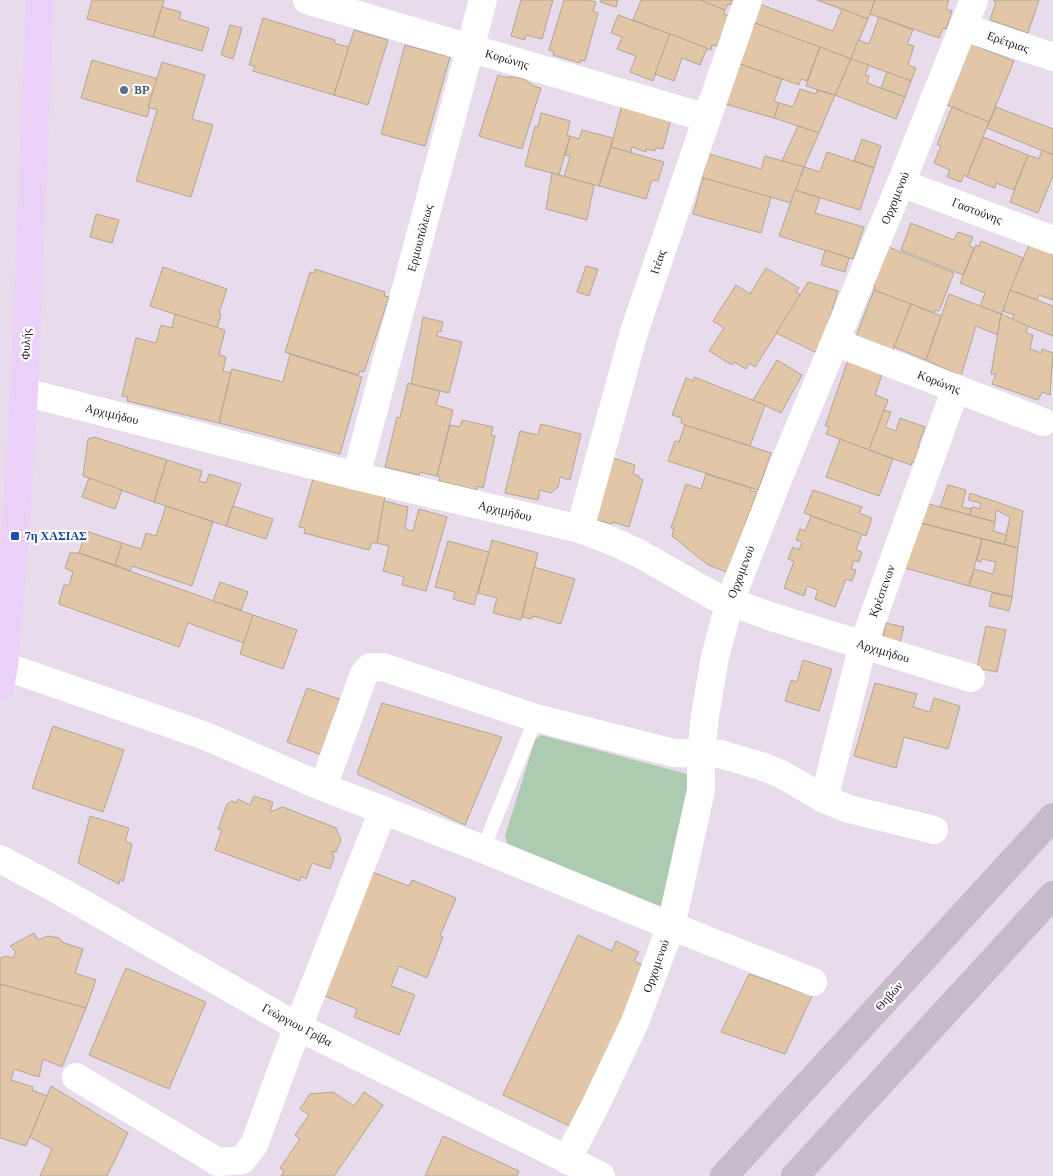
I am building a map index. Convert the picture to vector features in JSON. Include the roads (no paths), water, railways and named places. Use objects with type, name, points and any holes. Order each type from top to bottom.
[{"type":"main road","name":"Φυλής","points":[[2,676],[15,536],[24,392],[40,0]]},
{"type":"main road","name":"Θηβών","points":[[724,1176],[1053,817]]},
{"type":"main road","points":[[795,1176],[1053,895]]},
{"type":"street","name":"Κορώνης","points":[[307,0],[707,118]]},
{"type":"street","name":"Ερμουπόλεως","points":[[356,476],[483,0]]},
{"type":"street","name":"Ιτέας","points":[[580,529],[635,330],[748,0]]},
{"type":"street","name":"Ορχομενού","points":[[567,1160],[635,1022],[671,926],[701,790],[704,716],[730,601],[974,0]]},
{"type":"street","name":"Ερέτριας","points":[[963,26],[1053,57]]},
{"type":"street","name":"Γαστούνης","points":[[901,183],[1053,240]]},
{"type":"street","name":"Κορώνης","points":[[835,342],[1043,422]]},
{"type":"street","name":"Κρέστενων","points":[[824,798],[863,645],[956,388]]},
{"type":"street","name":"Αρχιμήδου","points":[[24,392],[356,476],[580,529],[640,554],[714,596],[769,616],[971,678]]},
{"type":"street","points":[[323,787],[364,674],[370,667],[383,667],[536,718],[674,752],[720,754],[761,766],[781,774],[824,798],[849,809],[934,830]]},
{"type":"street","points":[[2,676],[203,734],[323,787],[483,849],[813,982]]},
{"type":"street","points":[[76,1077],[218,1162],[242,1160],[254,1145],[382,810]]},
{"type":"street","name":"Γεώργιου Γρίβα","points":[[0,859],[62,892],[298,1027],[602,1176]]},
{"type":"lane","points":[[483,849],[536,718]]},
{"type":"place","name":"BP","points":[[124,90]]},
{"type":"place","name":"7η ΧΑΣΙΑΣ","points":[[15,536]]}]
